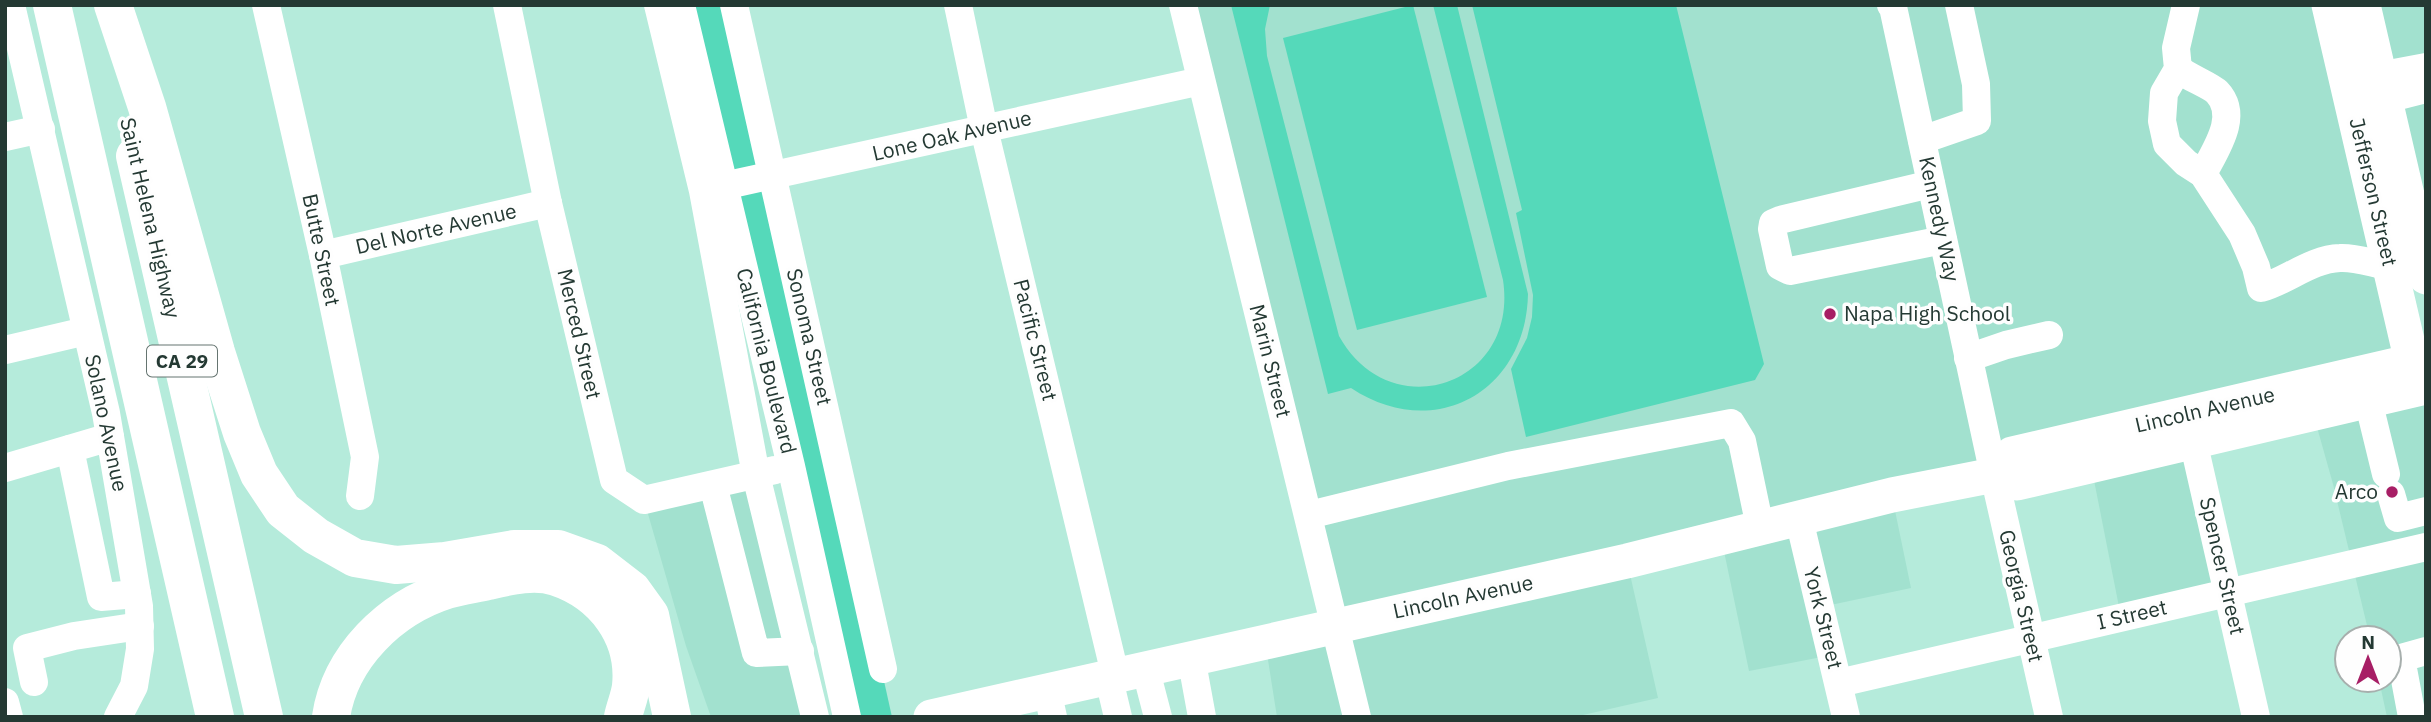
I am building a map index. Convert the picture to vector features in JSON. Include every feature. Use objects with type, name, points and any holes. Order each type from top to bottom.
[{"type":"highway","name":"CA 29","points":[[52,5],[215,717]]},
{"type":"highway","name":"Saint Helena Highway","points":[[101,5],[264,717]]},
{"type":"highway","points":[[113,5],[147,107],[216,352],[242,433],[259,474],[283,510],[316,536],[355,558],[397,565],[446,562],[514,549],[558,549],[597,563],[632,590],[650,615],[672,717]]},
{"type":"highway","points":[[139,387],[178,593],[196,717]]},
{"type":"highway","points":[[331,717],[344,676],[368,638],[403,610],[446,591],[519,574],[555,577],[589,592],[615,619],[630,650],[631,687],[623,717]]},
{"type":"highway","points":[[665,675],[680,692],[695,717]]},
{"type":"main road","name":"Jefferson Street","points":[[2329,5],[2390,267],[2422,370]]},
{"type":"main road","name":"Jefferson Street","points":[[2363,5],[2381,88],[2420,223],[2426,277]]},
{"type":"main road","name":"Lincoln Avenue","points":[[2191,428],[2368,400],[2422,370]]},
{"type":"main road","name":"Lincoln Avenue","points":[[931,717],[1050,703],[1123,672],[1627,561],[1892,495],[1994,475],[2017,483],[2191,428],[2422,370]]},
{"type":"street","name":"Solano Avenue","points":[[11,5],[110,437],[137,594],[140,649],[134,686],[118,717]]},
{"type":"street","name":"Butte Street","points":[[266,5],[323,255],[365,457],[360,496]]},
{"type":"street","name":"Merced Street","points":[[507,5],[548,203],[614,480],[644,500],[791,466]]},
{"type":"street","name":"California Boulevard","points":[[658,5],[713,188],[791,466],[847,717]]},
{"type":"street","name":"California Boulevard","points":[[681,5],[713,188],[757,475],[815,717]]},
{"type":"street","name":"Sonoma Street","points":[[734,5],[883,669]]},
{"type":"street","name":"Pacific Street","points":[[958,5],[984,129],[1123,672]]},
{"type":"street","name":"Marin Street","points":[[1183,5],[1357,717]]},
{"type":"street","points":[[1922,140],[1977,121],[1976,84],[1959,5]]},
{"type":"street","points":[[2186,5],[2176,48],[2178,69],[2164,93],[2162,121],[2166,144],[2186,163],[2203,174],[2242,234],[2256,267],[2261,288],[2275,284],[2303,269],[2339,258],[2390,267]]},
{"type":"street","name":"Kennedy Way","points":[[1895,6],[1994,475]]},
{"type":"street","points":[[2381,88],[2426,67]]},
{"type":"street","points":[[2178,69],[2190,79],[2217,92],[2226,111],[2225,131],[2203,174]]},
{"type":"street","name":"Lone Oak Avenue","points":[[713,188],[1201,80]]},
{"type":"street","points":[[2381,88],[2426,89]]},
{"type":"street","points":[[5,137],[41,129]]},
{"type":"street","points":[[1931,184],[1780,220],[1773,223],[1772,229],[1780,266],[1790,271],[1943,240]]},
{"type":"street","name":"Del Norte Avenue","points":[[323,255],[548,203]]},
{"type":"street","points":[[5,350],[86,331]]},
{"type":"street","points":[[1968,358],[2006,345],[2049,335]]},
{"type":"street","points":[[2368,400],[2398,518],[2426,511]]},
{"type":"street","points":[[1308,516],[1508,466],[1731,424],[1742,441],[1759,527]]},
{"type":"street","name":"Spencer Street","points":[[2191,428],[2256,717]]},
{"type":"street","points":[[5,468],[110,437]]},
{"type":"street","points":[[70,449],[101,597],[137,594]]},
{"type":"street","name":"Georgia Street","points":[[1994,475],[2049,717]]},
{"type":"street","points":[[712,485],[756,653],[800,651]]},
{"type":"street","name":"York Street","points":[[1799,519],[1846,717]]},
{"type":"street","name":"I Street","points":[[1839,683],[2426,547]]},
{"type":"street","points":[[34,682],[27,648],[74,636],[140,626]]},
{"type":"street","points":[[2412,717],[2401,658],[2426,651]]},
{"type":"street","points":[[1191,657],[1202,717]]},
{"type":"street","points":[[1118,717],[1123,672]]},
{"type":"street","points":[[1123,672],[1158,717]]},
{"type":"street","points":[[5,702],[9,717]]},
{"type":"shaded area","name":"Napa High School","points":[[1183,5],[2329,5],[2412,362],[1892,496],[1911,588],[1821,607],[1832,655],[1749,671],[1721,537],[1627,561],[1658,698],[1574,717],[1277,717],[1265,641],[1335,625]]},
{"type":"shaded area","points":[[2363,5],[2426,5],[2426,277]]},
{"type":"shaded area","points":[[2426,387],[2426,717],[2387,717],[2382,694],[2403,694],[2403,624],[2367,624],[2313,413]]},
{"type":"shaded area","points":[[2193,441],[2228,593],[2121,617],[2091,465]]},
{"type":"shaded area","points":[[756,475],[815,717],[711,717],[686,646],[644,500]]},
{"type":"green space","points":[[681,5],[734,5],[892,717],[847,717]]},
{"type":"green space","points":[[1231,5],[1270,5],[1265,29],[1267,56],[1339,336],[1361,364],[1388,381],[1418,387],[1446,382],[1472,369],[1491,346],[1503,317],[1503,280],[1433,5],[1457,5],[1528,294],[1523,328],[1511,358],[1493,381],[1470,398],[1443,408],[1413,410],[1382,404],[1351,388],[1328,394]]},
{"type":"green space","points":[[1413,5],[1487,297],[1357,330],[1283,38]]},
{"type":"green space","points":[[1472,5],[1676,5],[1764,364],[1755,380],[1526,437],[1511,369],[1527,338],[1533,295],[1516,213],[1522,210]]},
{"type":"place","name":"Napa High School","points":[[1830,314]]},
{"type":"place","name":"Arco","points":[[2392,492]]}]
